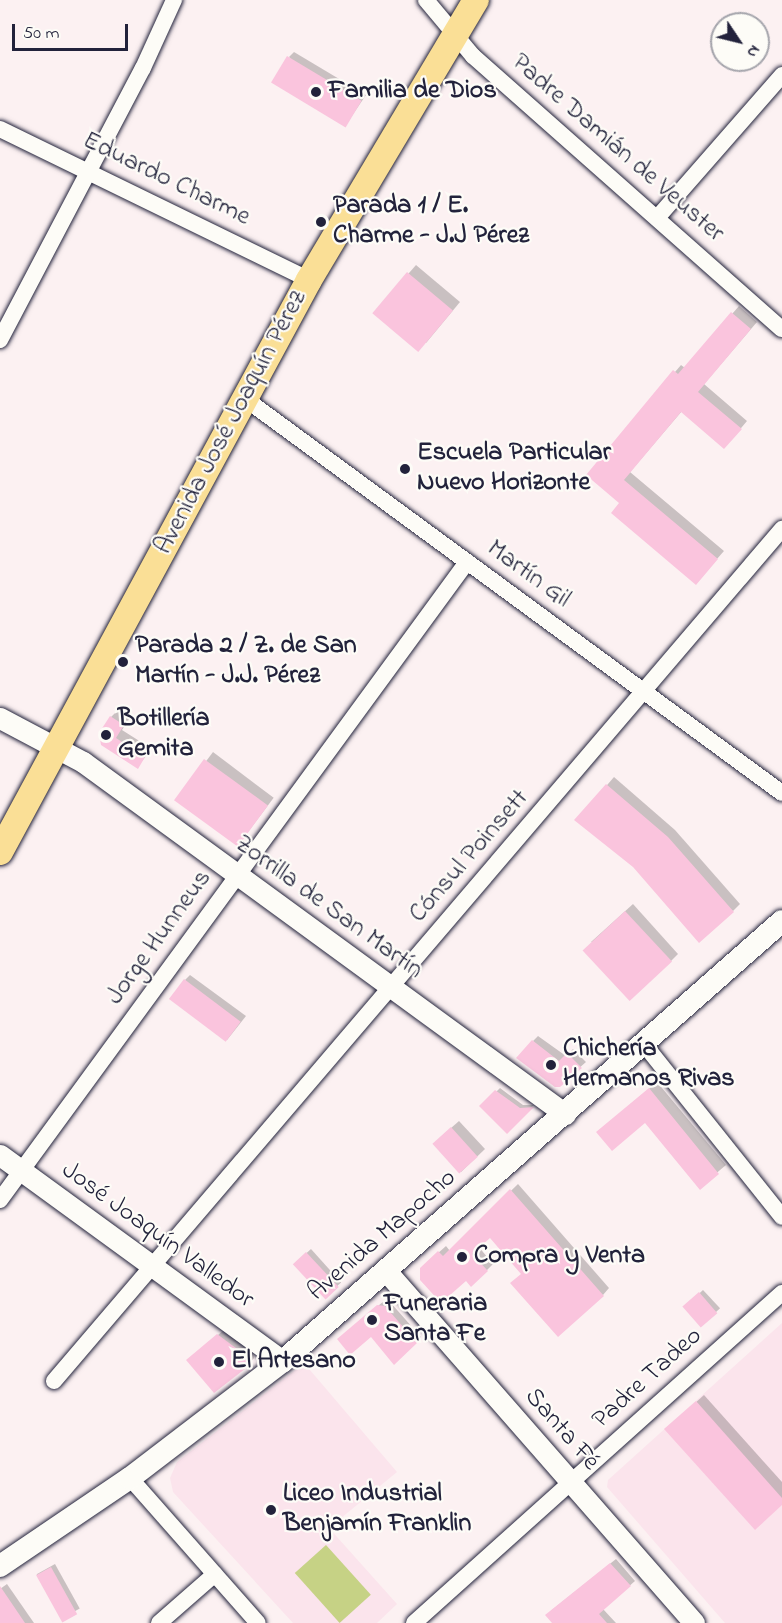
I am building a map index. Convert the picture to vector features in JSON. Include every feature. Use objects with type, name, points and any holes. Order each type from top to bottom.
[{"type":"main road","name":"Avenida José Joaquín Pérez","points":[[0,852],[309,280],[476,0]]},
{"type":"main road","name":"Avenida Mapocho","points":[[0,1566],[130,1478],[283,1361],[387,1272],[782,921]]},
{"type":"street","points":[[0,340],[89,171],[174,0]]},
{"type":"street","name":"Padre Damián de Veuster","points":[[426,0],[473,56],[782,329]]},
{"type":"street","points":[[657,218],[782,75]]},
{"type":"street","name":"Eduardo Charme","points":[[0,129],[309,280]]},
{"type":"street","name":"Martín Gil","points":[[244,398],[782,793]]},
{"type":"street","name":"Cónsul Poinsett","points":[[54,1381],[782,529]]},
{"type":"street","name":"Jorge Hunneus","points":[[0,1200],[467,562]]},
{"type":"street","name":"Zorrilla de San Martín","points":[[0,718],[58,747],[238,875],[565,1114]]},
{"type":"street","points":[[644,1044],[782,1217]]},
{"type":"street","name":"José Joaquín Valledor","points":[[0,1155],[283,1361]]},
{"type":"street","name":"Santa Fé","points":[[387,1272],[694,1623]]},
{"type":"street","name":"Padre Tadeo","points":[[414,1623],[782,1293]]},
{"type":"street","points":[[130,1478],[258,1623]]},
{"type":"street","points":[[159,1623],[215,1574]]},
{"type":"shaded area","points":[[782,1323],[782,1623],[725,1623],[607,1487],[608,1480]]},
{"type":"shaded area","name":"Liceo Industrial Benjamín Franklin","points":[[304,1363],[397,1472],[329,1528],[397,1604],[377,1623],[293,1623],[173,1492],[170,1478],[177,1462]]},
{"type":"green space","points":[[326,1545],[371,1595],[340,1623],[295,1573]]},
{"type":"building","name":"Familia de Dios","points":[[287,56],[362,101],[346,127],[271,83]]},
{"type":"building","points":[[407,272],[453,311],[418,352],[372,313]]},
{"type":"building","points":[[731,312],[751,329],[698,392],[742,429],[724,449],[681,412],[624,480],[718,559],[696,585],[611,513],[619,503],[586,475],[673,370],[678,374]]},
{"type":"building","points":[[110,716],[124,725],[116,738],[145,757],[138,769],[101,745],[99,733]]},
{"type":"building","points":[[204,759],[268,805],[238,847],[174,800]]},
{"type":"building","points":[[606,784],[668,837],[734,912],[699,943],[633,867],[574,820]]},
{"type":"building","points":[[625,911],[672,961],[630,1001],[583,951]]},
{"type":"building","points":[[184,979],[241,1022],[226,1042],[169,999]]},
{"type":"building","name":"Chichería Hermanos Rivas","points":[[532,1040],[559,1061],[567,1053],[582,1068],[560,1087],[555,1087],[516,1058]]},
{"type":"building","points":[[649,1088],[719,1174],[700,1190],[645,1123],[612,1151],[596,1132]]},
{"type":"building","points":[[495,1090],[520,1108],[534,1107],[507,1134],[479,1106]]},
{"type":"building","points":[[451,1127],[478,1157],[459,1173],[432,1144]]},
{"type":"building","points":[[510,1189],[604,1296],[558,1337],[510,1283],[521,1274],[490,1238],[472,1254],[488,1271],[471,1287],[466,1281],[441,1303],[420,1280],[420,1268],[438,1251],[443,1256]]},
{"type":"building","points":[[306,1252],[339,1287],[326,1299],[293,1264]]},
{"type":"building","points":[[699,1292],[717,1313],[701,1328],[682,1306]]},
{"type":"building","points":[[377,1305],[385,1306],[417,1343],[394,1365],[371,1337],[350,1355],[337,1339]]},
{"type":"building","name":"El Artesano","points":[[217,1334],[248,1357],[250,1365],[214,1393],[186,1360]]},
{"type":"building","points":[[696,1401],[782,1498],[782,1505],[755,1530],[664,1429]]},
{"type":"building","points":[[610,1563],[631,1586],[599,1614],[607,1623],[552,1623],[545,1615]]},
{"type":"building","points":[[51,1567],[77,1614],[62,1622],[36,1575]]},
{"type":"building","points":[[0,1586],[25,1623],[0,1623]]},
{"type":"place","name":"Familia de Dios","points":[[316,92]]},
{"type":"place","name":"Parada 1 / E. Charme - J.J Pérez","points":[[321,222]]},
{"type":"place","name":"Escuela Particular Nuevo Horizonte","points":[[405,469]]},
{"type":"place","name":"Parada 2 / Z. de San Martín - J.J. Pérez","points":[[123,662]]},
{"type":"place","name":"Botillería Gemita","points":[[106,735]]},
{"type":"place","name":"Chichería Hermanos Rivas","points":[[551,1065]]},
{"type":"place","name":"Compra y Venta","points":[[462,1257]]},
{"type":"place","name":"Funeraria Santa Fe","points":[[372,1320]]},
{"type":"place","name":"El Artesano","points":[[219,1362]]},
{"type":"place","name":"Liceo Industrial Benjamín Franklin","points":[[271,1510]]}]
